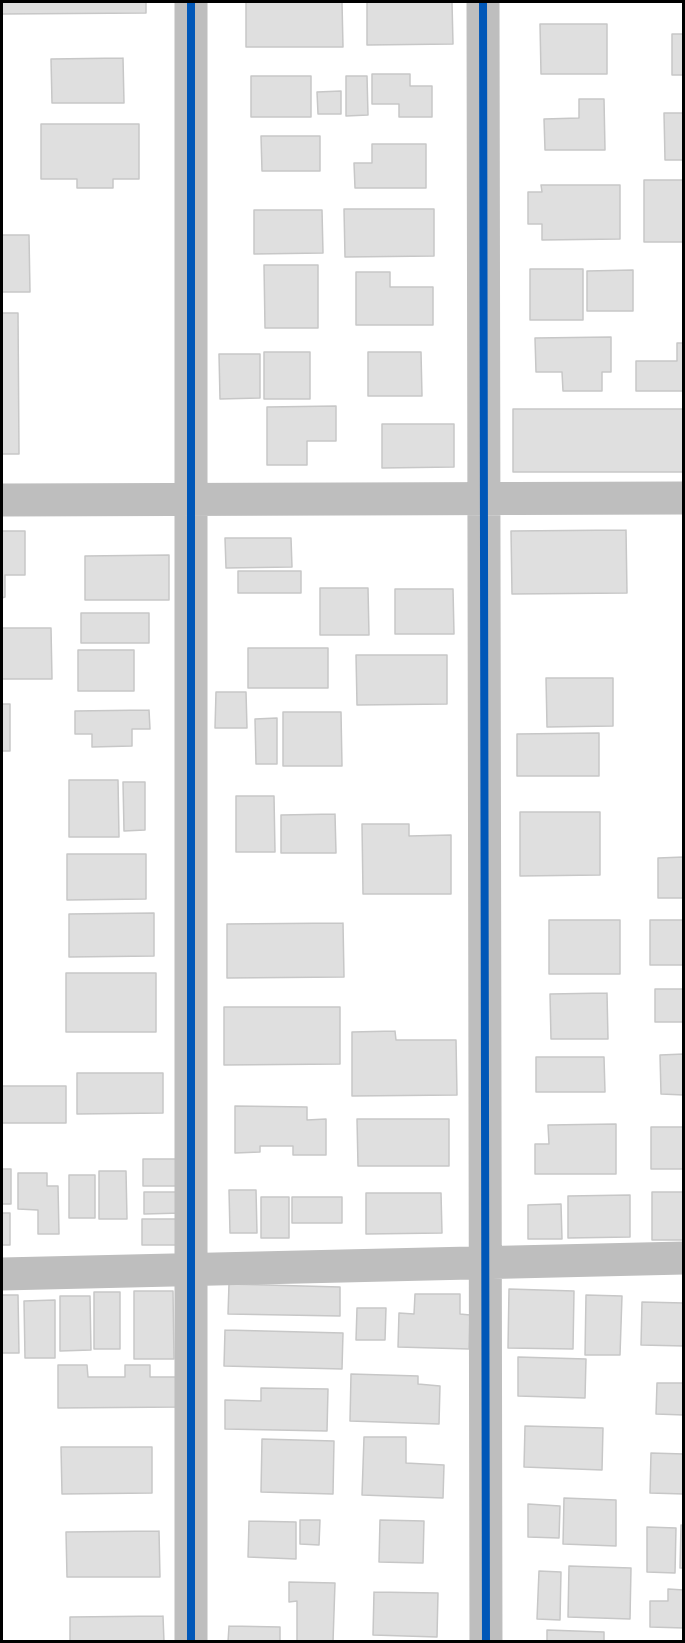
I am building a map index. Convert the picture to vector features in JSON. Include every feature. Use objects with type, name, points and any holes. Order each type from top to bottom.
[{"type":"street","points":[[191,2],[191,1641]]},
{"type":"street","points":[[483,2],[486,1641]]},
{"type":"street","points":[[2,500],[684,498]]},
{"type":"street","points":[[2,1274],[684,1258]]},
{"type":"building","points":[[2,2],[146,2],[146,13],[2,14]]},
{"type":"building","points":[[246,2],[342,2],[343,47],[246,47]]},
{"type":"building","points":[[367,2],[452,2],[453,44],[367,45]]},
{"type":"building","points":[[540,24],[607,24],[607,74],[541,74]]},
{"type":"building","points":[[672,34],[684,34],[684,75],[672,75]]},
{"type":"building","points":[[123,58],[124,103],[52,103],[51,59]]},
{"type":"building","points":[[372,74],[410,74],[410,86],[432,86],[432,117],[399,117],[399,104],[372,104]]},
{"type":"building","points":[[251,76],[311,76],[311,117],[251,117]]},
{"type":"building","points":[[346,76],[367,76],[368,115],[346,116]]},
{"type":"building","points":[[341,91],[341,114],[318,114],[317,92]]},
{"type":"building","points":[[579,99],[604,99],[605,150],[545,150],[544,119],[579,118]]},
{"type":"building","points":[[664,113],[684,113],[684,160],[665,160]]},
{"type":"building","points":[[41,124],[139,124],[139,179],[113,179],[113,188],[77,188],[77,179],[41,179]]},
{"type":"building","points":[[261,136],[320,136],[320,171],[262,171]]},
{"type":"building","points":[[372,144],[426,144],[426,188],[355,188],[354,163],[372,163]]},
{"type":"building","points":[[644,180],[684,180],[684,242],[644,242]]},
{"type":"building","points":[[541,185],[620,185],[620,239],[542,240],[542,224],[528,224],[528,192],[542,192]]},
{"type":"building","points":[[344,209],[434,209],[434,256],[345,257]]},
{"type":"building","points":[[254,210],[322,210],[323,253],[254,254]]},
{"type":"building","points":[[2,235],[29,235],[30,292],[2,292]]},
{"type":"building","points":[[264,265],[318,265],[318,328],[265,328]]},
{"type":"building","points":[[530,269],[583,269],[583,320],[530,320]]},
{"type":"building","points":[[633,270],[633,311],[587,311],[587,271]]},
{"type":"building","points":[[356,272],[390,272],[390,287],[433,287],[433,325],[356,325]]},
{"type":"building","points":[[2,313],[18,313],[19,454],[2,454]]},
{"type":"building","points":[[611,337],[611,372],[602,372],[602,391],[563,391],[562,372],[536,372],[535,338]]},
{"type":"building","points":[[677,343],[684,343],[684,391],[636,391],[636,361],[677,361]]},
{"type":"building","points":[[264,352],[310,352],[310,399],[264,399]]},
{"type":"building","points":[[368,352],[421,352],[422,396],[368,396]]},
{"type":"building","points":[[219,354],[260,354],[260,398],[220,399]]},
{"type":"building","points":[[336,406],[336,441],[307,441],[307,465],[267,465],[267,407]]},
{"type":"building","points":[[513,409],[684,409],[684,472],[513,472]]},
{"type":"building","points":[[382,424],[454,424],[454,467],[382,468]]},
{"type":"building","points":[[626,530],[627,593],[512,594],[511,531]]},
{"type":"building","points":[[2,531],[25,531],[25,575],[5,575],[5,597],[2,598]]},
{"type":"building","points":[[225,538],[291,538],[292,567],[226,568]]},
{"type":"building","points":[[169,555],[169,600],[85,600],[85,556]]},
{"type":"building","points":[[238,571],[301,571],[301,593],[238,593]]},
{"type":"building","points":[[320,588],[368,588],[369,635],[320,635]]},
{"type":"building","points":[[395,589],[453,589],[454,634],[395,634]]},
{"type":"building","points":[[81,613],[149,613],[149,643],[81,643]]},
{"type":"building","points":[[2,628],[51,628],[52,679],[2,679]]},
{"type":"building","points":[[248,648],[328,648],[328,688],[248,688]]},
{"type":"building","points":[[78,650],[134,650],[134,691],[78,691]]},
{"type":"building","points":[[356,655],[447,655],[447,704],[357,705]]},
{"type":"building","points":[[546,678],[613,678],[613,726],[547,727]]},
{"type":"building","points":[[216,692],[246,692],[247,728],[215,728]]},
{"type":"building","points":[[2,704],[10,704],[10,751],[2,751]]},
{"type":"building","points":[[149,710],[150,729],[132,729],[132,746],[92,747],[92,734],[75,734],[75,711]]},
{"type":"building","points":[[283,712],[341,712],[342,766],[283,766]]},
{"type":"building","points":[[277,718],[277,764],[256,764],[255,719]]},
{"type":"building","points":[[599,733],[599,776],[517,776],[517,734]]},
{"type":"building","points":[[69,780],[118,780],[119,837],[69,837]]},
{"type":"building","points":[[123,782],[145,782],[145,830],[124,831]]},
{"type":"building","points":[[236,796],[274,796],[275,852],[236,852]]},
{"type":"building","points":[[520,812],[600,812],[600,875],[520,876]]},
{"type":"building","points":[[335,814],[336,853],[281,853],[281,815]]},
{"type":"building","points":[[362,824],[409,824],[409,836],[451,835],[451,894],[363,894]]},
{"type":"building","points":[[67,854],[146,854],[146,899],[67,900]]},
{"type":"building","points":[[684,857],[684,898],[658,898],[658,858]]},
{"type":"building","points":[[154,913],[154,956],[69,957],[69,914]]},
{"type":"building","points":[[549,920],[620,920],[620,974],[549,974]]},
{"type":"building","points":[[650,920],[684,920],[684,965],[650,965]]},
{"type":"building","points":[[343,923],[344,977],[227,978],[227,924]]},
{"type":"building","points":[[66,973],[156,973],[156,1032],[66,1032]]},
{"type":"building","points":[[655,989],[684,989],[684,1022],[655,1022]]},
{"type":"building","points":[[607,993],[608,1039],[551,1039],[550,994]]},
{"type":"building","points":[[224,1007],[340,1007],[340,1064],[224,1065]]},
{"type":"building","points":[[395,1031],[396,1040],[456,1040],[457,1095],[352,1096],[352,1032]]},
{"type":"building","points":[[684,1054],[684,1095],[661,1094],[660,1055]]},
{"type":"building","points":[[536,1057],[604,1057],[605,1092],[536,1092]]},
{"type":"building","points":[[77,1073],[163,1073],[163,1113],[77,1114]]},
{"type":"building","points":[[2,1086],[66,1086],[66,1123],[2,1123]]},
{"type":"building","points":[[235,1106],[307,1107],[307,1120],[326,1119],[326,1155],[293,1155],[293,1146],[260,1146],[260,1152],[235,1153]]},
{"type":"building","points":[[357,1119],[449,1119],[449,1166],[358,1166]]},
{"type":"building","points":[[616,1124],[616,1174],[535,1174],[535,1144],[549,1144],[548,1125]]},
{"type":"building","points":[[651,1127],[684,1127],[684,1169],[651,1169]]},
{"type":"building","points":[[143,1159],[178,1159],[178,1186],[143,1186]]},
{"type":"building","points":[[2,1169],[11,1169],[11,1204],[2,1204]]},
{"type":"building","points":[[99,1171],[126,1171],[127,1219],[99,1219]]},
{"type":"building","points":[[18,1173],[47,1173],[47,1186],[58,1186],[59,1234],[38,1234],[38,1210],[18,1209]]},
{"type":"building","points":[[69,1175],[95,1175],[95,1218],[69,1218]]},
{"type":"building","points":[[229,1190],[256,1190],[257,1233],[230,1233]]},
{"type":"building","points":[[144,1192],[182,1192],[182,1213],[144,1214]]},
{"type":"building","points":[[652,1192],[684,1192],[684,1240],[652,1240]]},
{"type":"building","points":[[366,1193],[441,1193],[442,1233],[366,1234]]},
{"type":"building","points":[[630,1195],[630,1237],[568,1238],[568,1196]]},
{"type":"building","points":[[261,1197],[289,1197],[289,1238],[261,1238]]},
{"type":"building","points":[[292,1197],[342,1197],[342,1223],[292,1223]]},
{"type":"building","points":[[561,1204],[562,1239],[528,1239],[528,1205]]},
{"type":"building","points":[[2,1213],[10,1213],[10,1245],[2,1245]]},
{"type":"building","points":[[142,1219],[180,1219],[181,1245],[142,1245]]},
{"type":"building","points":[[229,1284],[340,1287],[340,1316],[228,1314]]},
{"type":"building","points":[[509,1289],[574,1291],[573,1349],[508,1348]]},
{"type":"building","points":[[134,1291],[173,1291],[174,1359],[134,1359]]},
{"type":"building","points":[[94,1292],[120,1292],[120,1349],[94,1349]]},
{"type":"building","points":[[415,1294],[460,1294],[460,1314],[470,1315],[469,1349],[398,1347],[399,1313],[414,1314]]},
{"type":"building","points":[[2,1295],[18,1295],[19,1353],[2,1353]]},
{"type":"building","points":[[586,1295],[622,1296],[620,1355],[585,1355]]},
{"type":"building","points":[[60,1296],[90,1296],[91,1350],[60,1351]]},
{"type":"building","points":[[55,1300],[55,1358],[25,1358],[24,1301]]},
{"type":"building","points":[[642,1302],[684,1303],[684,1346],[641,1345]]},
{"type":"building","points":[[357,1308],[386,1308],[385,1340],[356,1340]]},
{"type":"building","points":[[225,1330],[343,1333],[342,1369],[224,1366]]},
{"type":"building","points":[[518,1357],[586,1359],[585,1398],[518,1396]]},
{"type":"building","points":[[58,1365],[87,1365],[88,1377],[125,1377],[125,1365],[150,1365],[150,1377],[181,1377],[181,1407],[58,1408]]},
{"type":"building","points":[[351,1374],[418,1376],[418,1384],[440,1386],[439,1424],[350,1421]]},
{"type":"building","points":[[657,1383],[684,1383],[684,1415],[656,1414]]},
{"type":"building","points":[[261,1388],[328,1389],[327,1431],[225,1429],[225,1400],[261,1401]]},
{"type":"building","points":[[525,1426],[603,1428],[602,1470],[524,1467]]},
{"type":"building","points":[[364,1437],[406,1437],[406,1463],[444,1465],[443,1498],[362,1495]]},
{"type":"building","points":[[262,1439],[334,1441],[333,1494],[261,1492]]},
{"type":"building","points":[[61,1447],[152,1447],[152,1493],[62,1494]]},
{"type":"building","points":[[651,1453],[684,1454],[684,1494],[650,1493]]},
{"type":"building","points":[[564,1498],[616,1500],[616,1546],[563,1544]]},
{"type":"building","points":[[528,1504],[560,1506],[559,1538],[528,1537]]},
{"type":"building","points":[[300,1520],[320,1520],[319,1545],[300,1544]]},
{"type":"building","points":[[380,1520],[424,1521],[423,1563],[379,1562]]},
{"type":"building","points":[[249,1521],[296,1522],[296,1559],[248,1557]]},
{"type":"building","points":[[681,1525],[684,1526],[684,1568],[680,1568]]},
{"type":"building","points":[[647,1527],[676,1528],[675,1573],[647,1572]]},
{"type":"building","points":[[159,1531],[160,1577],[67,1577],[66,1532]]},
{"type":"building","points":[[569,1566],[631,1568],[630,1619],[568,1617]]},
{"type":"building","points":[[539,1571],[561,1572],[560,1620],[537,1619]]},
{"type":"building","points":[[289,1582],[335,1583],[333,1642],[297,1642],[297,1601],[289,1602]]},
{"type":"building","points":[[668,1589],[684,1590],[684,1628],[650,1627],[650,1601],[668,1601]]},
{"type":"building","points":[[374,1592],[438,1593],[437,1637],[373,1635]]},
{"type":"building","points":[[163,1616],[164,1642],[70,1642],[70,1617]]},
{"type":"building","points":[[229,1626],[280,1627],[280,1642],[228,1642]]},
{"type":"building","points":[[547,1630],[604,1632],[604,1642],[547,1642]]},
{"type":"cycle path","points":[[191,2],[191,1642]]},
{"type":"cycle path","points":[[483,2],[486,1642]]}]
